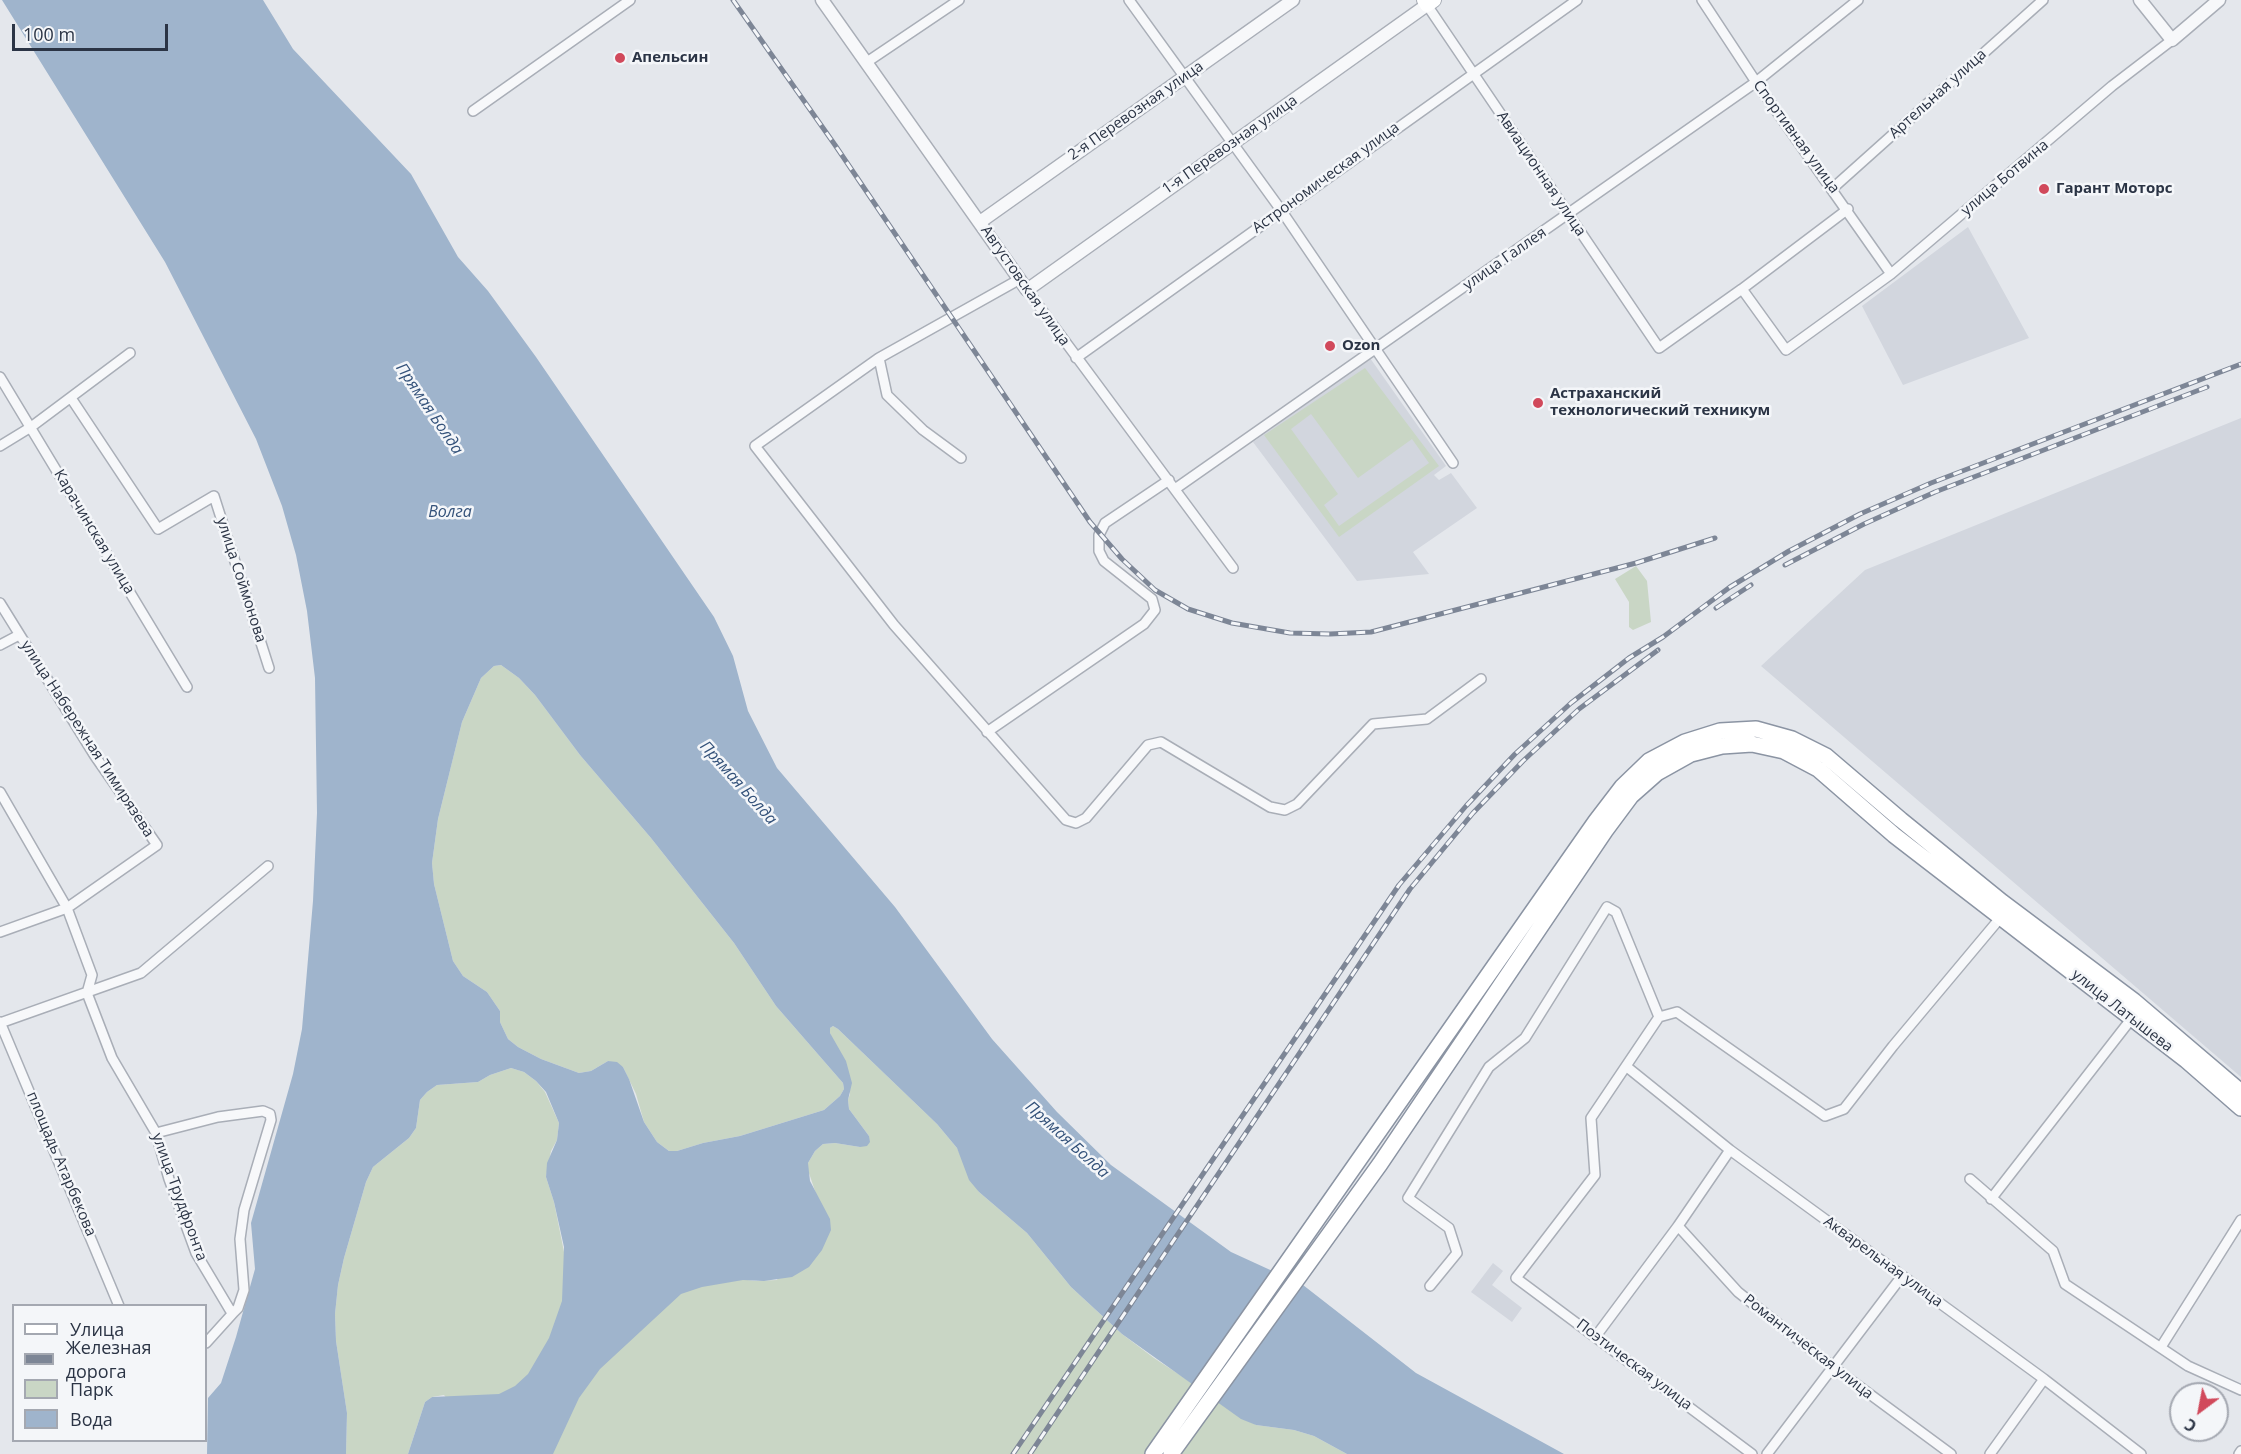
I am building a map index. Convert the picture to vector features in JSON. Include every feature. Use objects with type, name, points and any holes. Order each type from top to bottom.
[{"type":"highway","name":"улица Латышева","points":[[1153,1454],[1596,821],[1622,788],[1649,760],[1685,742],[1720,731],[1756,729],[1792,739],[1826,756],[1909,827],[2035,927],[2134,1001],[2241,1092]]},
{"type":"highway","name":"улица Латышева","points":[[1171,1454],[1380,1164],[1605,831],[1631,796],[1657,773],[1691,754],[1722,746],[1752,744],[1784,751],[1818,769],[1894,835],[2186,1060],[2241,1108]]},
{"type":"street","points":[[473,111],[630,0]]},
{"type":"street","name":"Августовская улица","points":[[822,0],[1076,358],[1233,568]]},
{"type":"street","points":[[867,62],[959,0]]},
{"type":"street","points":[[1129,0],[1281,210],[1453,464]]},
{"type":"street","name":"2-я Перевозная улица","points":[[980,222],[1293,0]]},
{"type":"street","name":"Астрономическая улица","points":[[1076,358],[1577,0]]},
{"type":"street","name":"Спортивная улица","points":[[1701,0],[1891,274]]},
{"type":"street","name":"улица Галлея","points":[[1175,489],[1568,216],[1756,82],[1858,0]]},
{"type":"street","name":"Артельная улица","points":[[1833,188],[2043,0]]},
{"type":"street","points":[[2140,0],[2172,40]]},
{"type":"street","name":"улица Ботвина","points":[[1742,290],[1786,350],[1891,274],[2112,86],[2219,0]]},
{"type":"street","name":"Авиационная улица","points":[[1428,2],[1568,216],[1659,348],[1742,290]]},
{"type":"street","name":"1-я Перевозная улица","points":[[1023,284],[1233,143],[1428,2]]},
{"type":"street","points":[[1742,290],[1848,209]]},
{"type":"street","points":[[1023,284],[879,358],[755,446],[894,625],[1066,820],[1076,823],[1086,819],[1148,745],[1161,742],[1270,807],[1285,810],[1297,804],[1373,724],[1427,718],[1481,679]]},
{"type":"street","points":[[0,446],[31,427],[130,353]]},
{"type":"street","points":[[879,358],[887,395],[922,430],[961,458]]},
{"type":"street","name":"Карачинская улица","points":[[0,377],[187,687]]},
{"type":"street","name":"улица Соймонова","points":[[71,398],[158,529],[213,496],[269,668]]},
{"type":"street","points":[[987,732],[1144,624],[1155,610],[1152,599],[1104,561],[1099,551],[1099,535],[1105,523],[1169,480]]},
{"type":"street","name":"улица Набережная Тимирязева","points":[[0,603],[95,756],[157,845],[67,908]]},
{"type":"street","points":[[0,645],[19,635]]},
{"type":"street","name":"улица Трудфронта","points":[[0,792],[67,908],[92,975],[87,993],[112,1058],[156,1133],[169,1179],[196,1252],[232,1311]]},
{"type":"street","points":[[0,1023],[141,973],[268,866]]},
{"type":"street","points":[[1430,1286],[1457,1253],[1449,1228],[1408,1198],[1489,1067],[1525,1038],[1608,907],[1616,912],[1659,1017]]},
{"type":"street","points":[[0,932],[67,908]]},
{"type":"street","points":[[1627,1067],[1659,1017],[1677,1012],[1825,1116],[1844,1109],[1893,1046],[2001,917]]},
{"type":"street","points":[[1991,1199],[2132,1018]]},
{"type":"street","name":"площадь Атарбекова","points":[[0,1023],[119,1304]]},
{"type":"street","points":[[0,1044],[10,1043]]},
{"type":"street","name":"Акварельная улица","points":[[1627,1067],[1730,1150],[2044,1379],[2141,1454]]},
{"type":"street","name":"Поэтическая улица","points":[[1627,1067],[1591,1118],[1595,1175],[1516,1278],[1752,1454]]},
{"type":"street","points":[[156,1133],[218,1117],[263,1111],[270,1114],[271,1120],[244,1210],[240,1239],[244,1290],[238,1308],[232,1311],[207,1342]]},
{"type":"street","points":[[1596,1336],[1678,1226],[1730,1150]]},
{"type":"street","points":[[1970,1179],[2054,1251],[2066,1284],[2188,1366],[2241,1390]]},
{"type":"street","points":[[2161,1347],[2241,1220]]},
{"type":"street","name":"Романтическая улица","points":[[1678,1226],[1738,1292],[1833,1367],[1951,1454]]},
{"type":"street","points":[[1767,1454],[1902,1276]]},
{"type":"street","points":[[1990,1454],[2044,1379]]},
{"type":"shaded area","points":[[1968,227],[2029,338],[1903,385],[1862,306]]},
{"type":"shaded area","points":[[1370,358],[1446,466],[1434,475],[1439,480],[1451,473],[1477,508],[1413,552],[1429,574],[1357,581],[1253,442]]},
{"type":"shaded area","points":[[2241,418],[2241,1077],[1761,666],[1865,570]]},
{"type":"shaded area","points":[[1493,1263],[1503,1271],[1492,1285],[1522,1308],[1512,1322],[1471,1292]]},
{"type":"green space","points":[[1365,368],[1439,466],[1339,537],[1264,435]],"holes":[[[1311,414],[1358,478],[1412,439],[1429,463],[1339,526],[1324,505],[1338,494],[1291,429]]]},
{"type":"green space","points":[[1636,566],[1647,581],[1651,622],[1633,630],[1629,627],[1629,602],[1615,579]]},
{"type":"green space","points":[[501,665],[519,678],[535,695],[580,755],[651,838],[734,943],[776,1006],[843,1083],[844,1089],[840,1096],[824,1110],[740,1136],[669,1151],[657,1142],[644,1122],[636,1094],[623,1067],[608,1061],[591,1071],[579,1073],[541,1059],[508,1039],[500,1022],[500,1011],[487,992],[463,976],[453,961],[434,884],[432,863],[438,819],[462,722],[481,678],[494,666]]},
{"type":"green space","points":[[833,1026],[937,1124],[957,1148],[979,1192],[1027,1233],[1071,1287],[1122,1334],[1154,1358],[1256,1425],[1294,1430],[1314,1436],[1347,1454],[492,1454],[444,1395],[432,1397],[425,1402],[408,1454],[346,1454],[347,1413],[336,1341],[335,1314],[344,1258],[366,1182],[373,1167],[409,1138],[416,1128],[420,1100],[427,1092],[437,1085],[478,1082],[511,1068],[524,1072],[536,1081],[545,1092],[559,1123],[557,1140],[551,1151],[546,1177],[554,1202],[565,1257],[756,1281],[777,1280],[816,1194],[808,1170],[808,1163],[815,1151],[823,1144],[835,1143],[860,1147],[869,1136],[849,1109],[850,1094],[830,1033],[830,1028]]},
{"type":"water","name":"Волга","points":[[2,0],[263,0],[293,49],[411,174],[458,257],[488,291],[536,357],[714,617],[733,656],[748,711],[777,768],[895,907],[992,1039],[1057,1112],[1111,1165],[1231,1252],[1303,1285],[1416,1373],[1564,1454],[1347,1454],[1314,1436],[1294,1430],[1256,1425],[1241,1419],[1122,1334],[1071,1287],[1027,1233],[979,1192],[969,1180],[957,1148],[937,1124],[833,1026],[830,1028],[830,1033],[846,1061],[852,1083],[848,1100],[849,1109],[869,1136],[870,1142],[867,1146],[860,1147],[835,1143],[823,1144],[815,1151],[808,1163],[810,1181],[830,1219],[831,1230],[822,1250],[809,1267],[792,1277],[764,1281],[743,1280],[702,1287],[681,1294],[600,1369],[579,1398],[553,1454],[408,1454],[425,1402],[432,1397],[499,1394],[515,1386],[528,1374],[549,1338],[562,1301],[564,1247],[546,1177],[547,1163],[557,1140],[559,1123],[546,1092],[524,1072],[511,1068],[478,1082],[437,1085],[427,1092],[420,1100],[416,1128],[409,1138],[373,1167],[366,1182],[344,1258],[335,1314],[336,1341],[347,1413],[346,1454],[207,1454],[208,1398],[221,1383],[255,1269],[251,1223],[293,1074],[302,1029],[313,901],[317,813],[315,678],[307,611],[296,555],[282,506],[256,439],[165,262]],"holes":[[[501,665],[519,678],[734,943],[776,1006],[843,1083],[844,1089],[840,1096],[824,1110],[740,1136],[669,1151],[657,1142],[644,1122],[623,1067],[617,1062],[608,1061],[591,1071],[579,1073],[541,1059],[518,1047],[508,1039],[500,1022],[500,1011],[487,992],[463,976],[453,961],[434,884],[432,863],[438,819],[462,722],[481,678],[494,666]]]},
{"type":"railway","points":[[733,0],[835,145],[1090,522],[1122,559],[1155,590],[1188,609],[1232,623],[1290,633],[1371,632],[1636,563],[1715,538]]},
{"type":"railway","points":[[1013,1454],[1399,885],[1466,806],[1515,754],[1571,703],[1629,658],[1663,637],[1730,587],[1789,551],[1860,514],[1931,483],[2241,364]]},
{"type":"railway","points":[[1785,565],[1864,524],[1935,492],[2207,387]]},
{"type":"railway","points":[[1716,608],[1751,585]]},
{"type":"railway","points":[[1030,1454],[1410,889],[1473,813],[1523,761],[1579,709],[1658,650]]},
{"type":"place","name":"Апельсин","points":[[620,58]]},
{"type":"place","name":"Гарант Моторс","points":[[2044,189]]},
{"type":"place","name":"Ozon","points":[[1330,346]]},
{"type":"place","name":"Астраханский технологический техникум","points":[[1538,403]]},
{"type":"water label","name":"Прямая Болда","points":[[429,409]]},
{"type":"water label","name":"Прямая Болда","points":[[738,783]]},
{"type":"water label","name":"Прямая Болда","points":[[1067,1140]]}]
